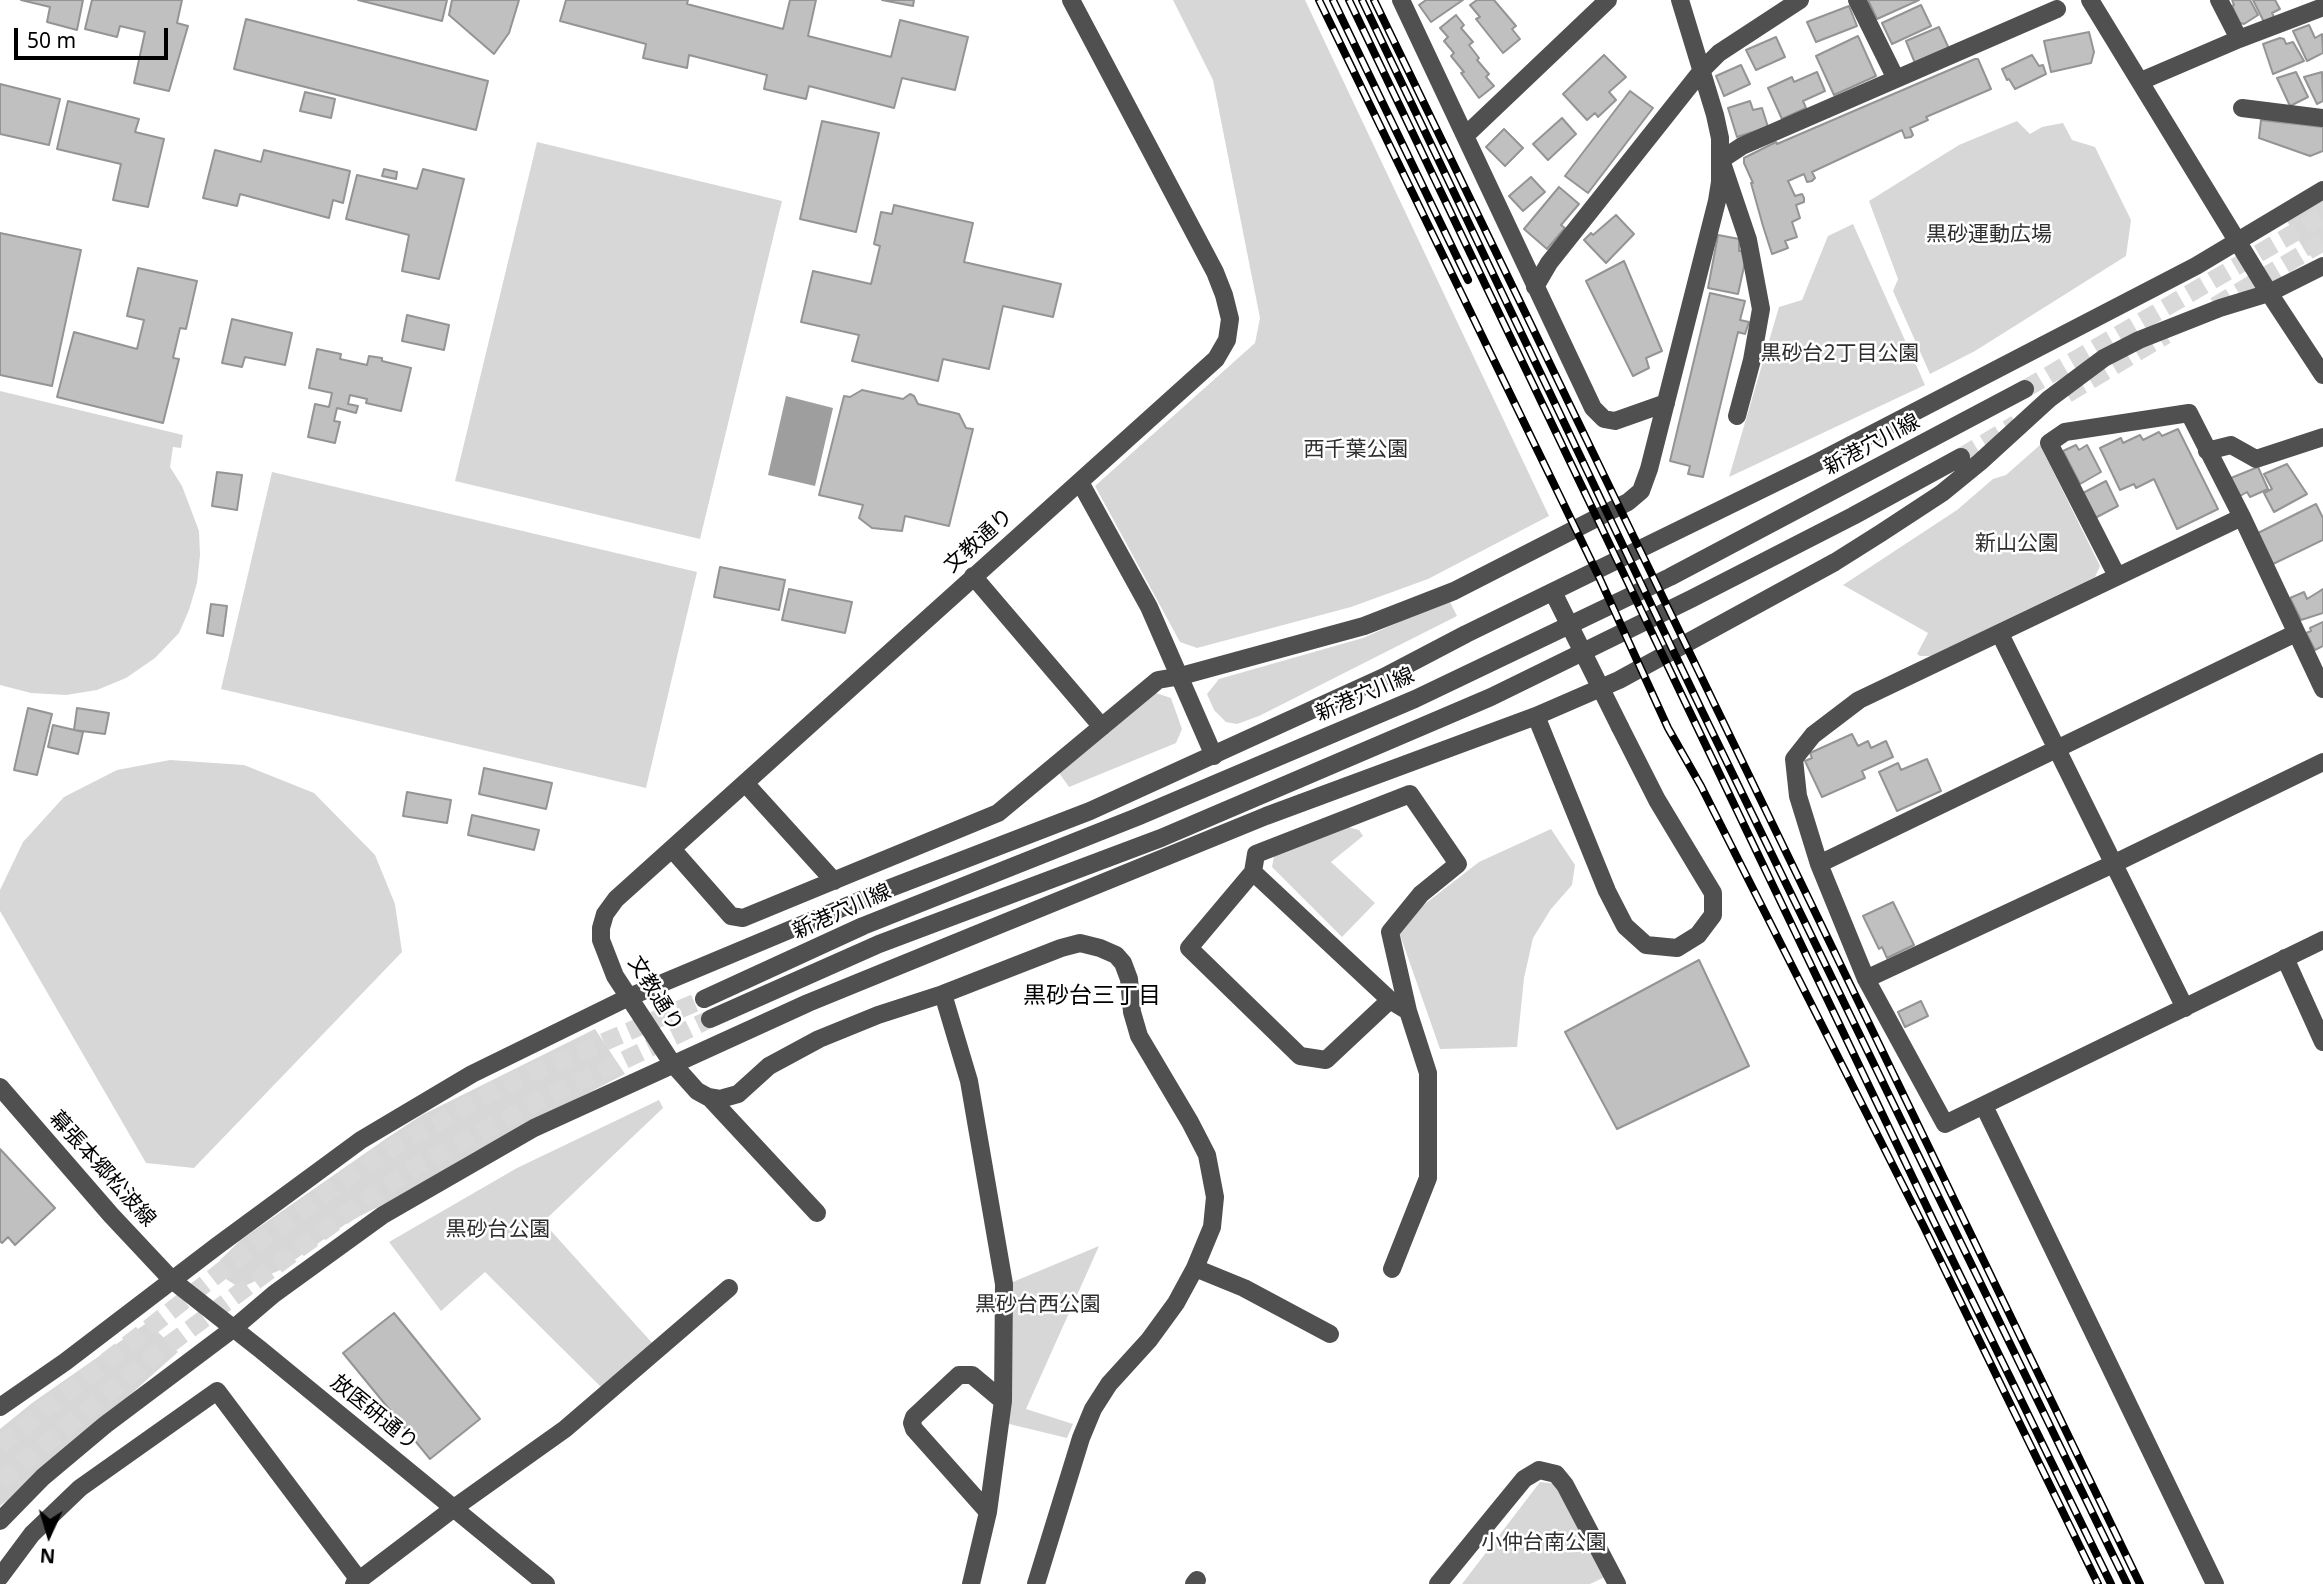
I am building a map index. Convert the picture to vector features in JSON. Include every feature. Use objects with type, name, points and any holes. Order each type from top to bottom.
[{"type":"street","name":"文教通り","points":[[817,1213],[710,1098],[697,1091],[672,1063],[607,958],[601,940],[601,928],[605,914],[616,898],[1216,359],[1227,340],[1230,318],[1214,272],[1071,0]]},
{"type":"street","points":[[1401,0],[1593,408],[1604,419],[1615,421],[1666,403]]},
{"type":"street","points":[[1466,135],[1608,0]]},
{"type":"street","points":[[672,849],[731,915],[743,918],[998,813],[1158,680],[1364,626],[1454,591],[1628,502],[1641,491],[1649,469],[1717,201],[1721,160],[1716,115],[1680,0]]},
{"type":"street","points":[[1535,286],[1549,263],[1703,69],[1719,53],[1800,0]]},
{"type":"street","points":[[1857,0],[1896,79]]},
{"type":"street","points":[[2090,0],[2269,293],[2323,375]]},
{"type":"street","points":[[2219,0],[2239,39]]},
{"type":"street","points":[[2141,81],[2323,7]]},
{"type":"street","points":[[1721,160],[1742,146],[2057,9]]},
{"type":"street","points":[[2242,108],[2323,118]]},
{"type":"street","points":[[1721,160],[1748,240],[1761,309],[1752,360],[1737,416]]},
{"type":"street","points":[[0,1407],[65,1362],[361,1140],[472,1074],[629,997],[885,890],[1090,811],[1214,757],[1384,677],[1820,461],[2196,266],[2323,190]]},
{"type":"street","points":[[0,1510],[274,1294],[383,1216],[534,1128],[808,1003],[1266,816],[1536,716],[1619,680],[1881,534],[1942,493],[2049,399],[2104,358],[2139,340],[2220,308],[2269,293],[2323,266]]},
{"type":"street","name":"新港穴川線","points":[[704,999],[863,926],[1137,817],[1415,699],[1670,577],[2025,389]]},
{"type":"street","points":[[2117,576],[2049,443],[2065,432],[2189,412],[2323,689]]},
{"type":"street","points":[[2207,451],[2231,445],[2256,459],[2323,437]]},
{"type":"street","points":[[710,1019],[879,944],[1161,838],[1491,697],[1726,582],[1961,457]]},
{"type":"street","points":[[1080,482],[1149,607],[1214,757]]},
{"type":"street","points":[[2242,517],[1859,700],[1813,735],[1794,759],[1798,796],[1819,863],[1867,979],[1945,1124],[2323,940]]},
{"type":"street","points":[[973,576],[1102,727]]},
{"type":"street","points":[[1536,716],[1607,891],[1625,926],[1646,945],[1677,948],[1698,935],[1713,915],[1713,893],[1657,800],[1553,593]]},
{"type":"street","points":[[2000,634],[2185,1008]]},
{"type":"street","points":[[1819,863],[2296,634]]},
{"type":"street","points":[[1867,979],[2323,762]]},
{"type":"street","points":[[746,783],[834,881]]},
{"type":"street","points":[[1390,1000],[1326,1060],[1300,1056],[1189,948],[1253,872],[1256,854],[1410,794],[1458,864],[1421,894],[1390,932],[1408,1011],[1428,1073],[1428,1178],[1392,1269]]},
{"type":"street","points":[[1253,872],[1390,1000],[1408,1011]]},
{"type":"street","points":[[710,1098],[720,1099],[738,1094],[769,1066],[819,1039],[1061,948],[1080,943],[1100,947],[1123,962],[1129,979],[1132,1012],[1139,1036],[1207,1155],[1215,1197],[1212,1227],[1195,1268],[1169,1312],[1149,1340],[1109,1384],[1093,1409],[1081,1438],[1036,1584]]},
{"type":"street","points":[[2285,958],[2323,1042]]},
{"type":"street","points":[[943,994],[969,1081],[1004,1284],[1003,1401],[988,1511],[971,1584]]},
{"type":"street","name":"幕張本郷松波線","points":[[0,1087],[111,1215],[172,1280]]},
{"type":"street","points":[[1983,1106],[2215,1584]]},
{"type":"street","points":[[1195,1268],[1244,1288],[1330,1334]]},
{"type":"street","name":"放医研通り","points":[[172,1280],[545,1584]]},
{"type":"street","points":[[0,1577],[32,1534],[80,1488],[217,1391],[357,1582],[454,1508],[565,1429],[729,1288]]},
{"type":"street","points":[[988,1511],[914,1429],[912,1423],[914,1417],[959,1375],[972,1376],[1003,1401]]},
{"type":"street","points":[[1438,1584],[1524,1479],[1539,1469],[1556,1475],[1565,1485],[1617,1584]]},
{"type":"street","points":[[0,1521],[43,1477]]},
{"type":"green space","name":"西千葉公園","points":[[1173,0],[1305,0],[1549,516],[1428,579],[1351,607],[1197,648],[1180,642],[1095,486],[1255,343],[1260,318],[1213,80]]},
{"type":"green space","name":"黒砂運動広場","points":[[2017,121],[2030,134],[2042,127],[2063,123],[2072,140],[2095,147],[2131,220],[2126,256],[1975,351],[1930,374],[1893,291],[1898,279],[1869,201],[1959,145]]},
{"type":"green space","points":[[537,142],[782,201],[700,539],[455,481]]},
{"type":"green space","points":[[2323,200],[2323,251],[2308,256],[2287,221]]},
{"type":"green space","name":"黒砂台2丁目公園","points":[[1853,224],[1925,385],[1729,477],[1779,307],[1802,300],[1828,236]]},
{"type":"green space","points":[[0,391],[183,435],[181,448],[173,447],[170,467],[182,486],[199,531],[197,583],[189,610],[179,633],[155,658],[126,678],[97,690],[66,695],[31,693],[0,685]]},
{"type":"green space","name":"新山公園","points":[[2040,445],[2100,566],[2095,577],[1931,656],[1920,656],[1917,654],[1928,633],[1843,585],[1957,510],[1993,479],[2006,475]]},
{"type":"green space","points":[[272,472],[697,572],[646,788],[221,689]]},
{"type":"green space","points":[[1449,600],[1457,616],[1259,716],[1237,724],[1226,722],[1214,710],[1207,694],[1219,679],[1363,638]]},
{"type":"green space","points":[[1150,691],[1171,698],[1182,729],[1176,743],[1069,787],[1057,770]]},
{"type":"green space","points":[[170,760],[244,765],[314,793],[375,855],[395,904],[402,952],[194,1168],[146,1163],[0,911],[0,890],[23,842],[64,797],[117,770]]},
{"type":"green space","points":[[1348,827],[1359,830],[1363,836],[1331,862],[1375,903],[1342,937],[1272,867],[1274,856]]},
{"type":"green space","points":[[1551,829],[1575,865],[1572,885],[1551,909],[1533,938],[1524,978],[1517,1047],[1440,1049],[1399,932],[1412,914],[1479,862]]},
{"type":"green space","points":[[595,1029],[625,1074],[474,1152],[404,1194],[350,1221],[280,1270],[240,1288],[218,1274],[220,1260],[242,1239],[422,1115]]},
{"type":"green space","name":"黒砂台公園","points":[[659,1100],[663,1108],[543,1222],[654,1345],[602,1388],[485,1272],[441,1311],[389,1242],[517,1168]]},
{"type":"green space","name":"黒砂台西公園","points":[[1099,1246],[1026,1409],[1073,1424],[1067,1438],[1005,1423],[1008,1284]]},
{"type":"green space","points":[[148,1322],[178,1352],[48,1468],[0,1506],[0,1429],[32,1403]]},
{"type":"green space","name":"小仲台南公園","points":[[1540,1482],[1557,1484],[1607,1576],[1590,1584],[1462,1584]]},
{"type":"shaded area","points":[[786,396],[833,408],[815,486],[768,475]]},
{"type":"building","points":[[21,0],[83,0],[77,30],[47,22],[50,7]]},
{"type":"building","points":[[92,0],[182,0],[177,23],[188,26],[169,91],[134,83],[145,32],[120,26],[117,37],[85,29]]},
{"type":"building","points":[[358,0],[447,0],[442,21]]},
{"type":"building","points":[[452,0],[519,0],[509,33],[494,54],[449,15]]},
{"type":"building","points":[[566,0],[688,0],[687,4],[783,29],[790,0],[816,0],[808,36],[891,57],[900,20],[968,37],[955,90],[902,78],[894,108],[809,86],[806,99],[764,89],[767,75],[689,55],[687,68],[643,58],[646,44],[560,21]]},
{"type":"building","points":[[882,0],[914,0],[913,6]]},
{"type":"building","points":[[1426,0],[1463,0],[1431,22],[1419,5]]},
{"type":"building","points":[[1477,0],[1494,0],[1516,26],[1512,29],[1520,39],[1503,53],[1476,19],[1480,17],[1470,5]]},
{"type":"building","points":[[1868,0],[1919,0],[1877,19]]},
{"type":"building","points":[[2232,0],[2250,0],[2258,15],[2244,24],[2240,23]]},
{"type":"building","points":[[2253,0],[2275,0],[2280,9],[2272,13],[2274,17],[2264,22]]},
{"type":"building","points":[[1921,5],[1931,26],[1892,44],[1882,23]]},
{"type":"building","points":[[1849,6],[1857,26],[1816,42],[1807,22]]},
{"type":"building","points":[[1456,15],[1464,25],[1461,28],[1473,42],[1469,45],[1479,58],[1477,60],[1489,74],[1486,77],[1494,86],[1479,98],[1451,56],[1454,53],[1444,41],[1448,37],[1440,28]]},
{"type":"building","points":[[246,19],[488,81],[476,130],[234,69]]},
{"type":"building","points":[[2309,25],[2315,38],[2322,34],[2323,53],[2307,61],[2293,31]]},
{"type":"building","points":[[1939,27],[1951,53],[1917,68],[1906,41]]},
{"type":"building","points":[[2089,32],[2094,52],[2091,63],[2051,72],[2044,41]]},
{"type":"building","points":[[1858,36],[1876,76],[1834,95],[1816,56]]},
{"type":"building","points":[[1776,37],[1785,57],[1756,70],[1746,50]]},
{"type":"building","points":[[2284,39],[2286,44],[2293,42],[2304,61],[2273,74],[2263,44]]},
{"type":"building","points":[[1604,55],[1626,77],[1609,92],[1616,100],[1598,117],[1595,113],[1587,120],[1563,94]]},
{"type":"building","points":[[2032,55],[2039,66],[2043,65],[2046,74],[2015,89],[2002,69]]},
{"type":"building","points":[[1978,59],[1991,89],[1926,117],[1928,120],[1910,128],[1913,135],[1911,137],[1905,138],[1902,130],[1812,172],[1815,178],[1812,181],[1807,182],[1804,174],[1788,181],[1795,196],[1802,194],[1804,198],[1804,202],[1796,205],[1800,218],[1792,222],[1797,237],[1785,241],[1788,248],[1772,254],[1744,158],[1776,142],[1777,144]]},
{"type":"building","points":[[1741,65],[1750,84],[1724,96],[1716,76]]},
{"type":"building","points":[[1817,72],[1825,91],[1803,101],[1806,108],[1782,119],[1768,88],[1792,77],[1794,82]]},
{"type":"building","points":[[2296,72],[2308,97],[2290,106],[2277,78]]},
{"type":"building","points":[[2322,72],[2323,101],[2317,104],[2304,77]]},
{"type":"building","points":[[0,84],[60,99],[49,145],[0,134]]},
{"type":"building","points":[[1630,91],[1653,108],[1588,193],[1565,176]]},
{"type":"building","points":[[305,92],[335,99],[331,118],[300,111]]},
{"type":"building","points":[[68,101],[139,119],[135,132],[164,139],[148,207],[113,200],[121,164],[57,149]]},
{"type":"building","points":[[1750,101],[1753,110],[1762,108],[1768,127],[1737,137],[1728,108]]},
{"type":"building","points":[[1562,118],[1576,134],[1548,160],[1533,144]]},
{"type":"building","points":[[2261,120],[2323,127],[2323,151],[2310,156],[2259,138]]},
{"type":"building","points":[[822,121],[879,133],[856,232],[800,219]]},
{"type":"building","points":[[1504,129],[1523,148],[1505,166],[1486,147]]},
{"type":"building","points":[[215,150],[261,162],[264,150],[350,171],[343,203],[333,200],[329,218],[240,194],[237,206],[203,198]]},
{"type":"building","points":[[384,169],[397,172],[396,179],[382,176]]},
{"type":"building","points":[[423,169],[464,179],[439,279],[402,271],[409,235],[346,219],[357,175],[417,189]]},
{"type":"building","points":[[1531,177],[1545,192],[1523,211],[1509,196]]},
{"type":"building","points":[[1559,187],[1579,204],[1561,225],[1565,228],[1547,249],[1524,229]]},
{"type":"building","points":[[894,205],[973,223],[964,262],[1061,284],[1053,317],[1003,306],[989,369],[943,359],[938,381],[852,361],[859,335],[801,322],[813,271],[871,284],[880,246],[874,244],[881,212],[892,214]]},
{"type":"building","points":[[1616,215],[1634,234],[1606,263],[1584,240]]},
{"type":"building","points":[[0,233],[81,250],[52,386],[0,375]]},
{"type":"building","points":[[1718,235],[1739,239],[1739,251],[1743,251],[1745,262],[1738,294],[1708,288]]},
{"type":"building","points":[[1624,261],[1662,351],[1646,358],[1649,368],[1633,376],[1586,281]]},
{"type":"building","points":[[138,268],[197,281],[186,329],[180,328],[173,358],[179,359],[163,423],[57,397],[74,332],[137,349],[144,320],[127,316]]},
{"type":"building","points":[[1710,293],[1745,301],[1740,320],[1749,322],[1745,334],[1738,332],[1703,477],[1688,474],[1690,466],[1670,461]]},
{"type":"building","points":[[407,315],[449,325],[444,350],[402,341]]},
{"type":"building","points":[[232,319],[292,333],[285,365],[245,357],[242,367],[222,363]]},
{"type":"building","points":[[317,349],[341,354],[340,359],[367,365],[369,356],[411,368],[401,411],[366,403],[367,399],[350,395],[348,404],[358,406],[356,413],[337,408],[334,421],[340,422],[335,443],[308,437],[315,404],[329,407],[332,393],[309,388]]},
{"type":"building","points":[[862,390],[903,399],[910,394],[918,404],[959,414],[966,428],[973,429],[949,526],[905,516],[902,531],[872,528],[859,518],[863,505],[819,495],[844,396],[850,397]]},
{"type":"building","points":[[2178,429],[2218,509],[2177,529],[2154,479],[2136,488],[2134,484],[2120,490],[2100,448],[2121,438],[2123,443],[2140,435],[2143,440],[2159,432],[2162,436]]},
{"type":"building","points":[[2076,445],[2079,450],[2087,445],[2101,472],[2080,484],[2063,451]]},
{"type":"building","points":[[2287,464],[2307,494],[2274,512],[2264,493],[2272,489],[2264,474]]},
{"type":"building","points":[[2258,467],[2268,489],[2250,497],[2247,492],[2240,496],[2231,478]]},
{"type":"building","points":[[217,472],[242,475],[237,510],[212,506]]},
{"type":"building","points":[[2106,481],[2118,506],[2095,518],[2083,493]]},
{"type":"building","points":[[2316,504],[2323,518],[2323,540],[2273,564],[2258,533]]},
{"type":"building","points":[[720,567],[785,580],[779,610],[714,597]]},
{"type":"building","points":[[789,589],[852,602],[845,633],[782,620]]},
{"type":"building","points":[[2323,589],[2323,613],[2301,620],[2290,598],[2304,592],[2307,599]]},
{"type":"building","points":[[211,604],[227,606],[223,636],[207,633]]},
{"type":"building","points":[[2323,622],[2323,646],[2315,650],[2306,633]]},
{"type":"building","points":[[28,708],[52,714],[37,775],[14,770]]},
{"type":"building","points":[[77,708],[109,713],[105,734],[74,730]]},
{"type":"building","points":[[53,725],[83,732],[78,754],[48,747]]},
{"type":"building","points":[[1852,734],[1858,746],[1868,741],[1871,748],[1886,741],[1893,757],[1862,771],[1865,778],[1822,797],[1805,761],[1812,758],[1810,753]]},
{"type":"building","points":[[1927,759],[1941,791],[1897,811],[1879,772],[1898,763],[1901,770]]},
{"type":"building","points":[[484,768],[552,783],[546,809],[479,794]]},
{"type":"building","points":[[407,792],[451,800],[447,823],[403,816]]},
{"type":"building","points":[[472,815],[539,830],[534,850],[468,835]]},
{"type":"building","points":[[1893,902],[1914,945],[1887,958],[1882,947],[1879,949],[1863,916]]},
{"type":"building","points":[[1699,960],[1749,1066],[1617,1129],[1565,1032]]},
{"type":"building","points":[[1921,1001],[1928,1016],[1905,1027],[1898,1012]]},
{"type":"building","points":[[0,1149],[55,1208],[15,1245],[8,1237],[2,1243],[0,1241]]},
{"type":"building","points":[[394,1313],[480,1419],[430,1459],[343,1353]]},
{"type":"tunnel","points":[[2025,389],[2323,216]]},
{"type":"tunnel","points":[[2215,306],[2323,242]]},
{"type":"tunnel","points":[[2067,394],[2166,335]]},
{"type":"tunnel","points":[[1961,457],[2016,424]]},
{"type":"tunnel","points":[[0,1445],[261,1240],[394,1147],[504,1085],[704,999]]},
{"type":"tunnel","points":[[0,1481],[159,1352],[346,1214],[416,1167],[539,1101],[710,1019]]},
{"type":"railway","points":[[1319,0],[1599,577],[1668,728],[1701,786],[1924,1227],[2098,1584]]},
{"type":"railway","points":[[1333,0],[1468,280]]},
{"type":"railway","points":[[1349,0],[1934,1222],[2111,1584]]},
{"type":"railway","points":[[1362,0],[1702,711],[2127,1584]]},
{"type":"railway","points":[[1374,0],[2140,1584]]},
{"type":"district","name":"黒砂台三丁目","points":[[1092,996]]}]
